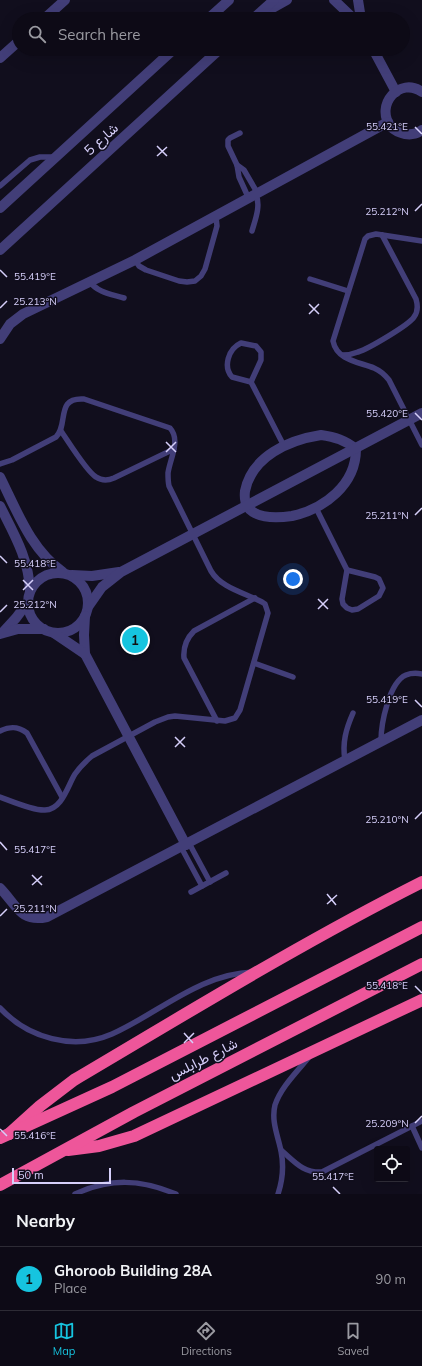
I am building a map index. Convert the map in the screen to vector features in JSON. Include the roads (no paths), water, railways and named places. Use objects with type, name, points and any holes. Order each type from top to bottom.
[{"type":"highway","points":[[4,1136],[74,1080],[259,971],[368,910],[422,882]]},
{"type":"highway","name":"شارع طرابلس","points":[[4,1136],[112,1087],[422,927]]},
{"type":"highway","name":"شارع طرابلس","points":[[0,1184],[141,1108],[422,964]]},
{"type":"highway","points":[[63,1151],[99,1146],[134,1136],[422,1000]]},
{"type":"street","points":[[52,12],[65,0]]},
{"type":"street","points":[[215,12],[228,0]]},
{"type":"street","points":[[261,12],[274,0]]},
{"type":"street","points":[[266,12],[287,0]]},
{"type":"street","points":[[334,0],[347,12]]},
{"type":"street","points":[[358,0],[360,12]]},
{"type":"street","points":[[0,58],[12,47]]},
{"type":"street","name":"شارع 5","points":[[0,208],[166,56]]},
{"type":"street","name":"شارع 5","points":[[0,250],[212,56]]},
{"type":"street","points":[[377,56],[396,92]]},
{"type":"street","points":[[421,133],[411,135],[402,134],[394,129],[388,122],[385,114],[386,106],[390,98],[396,92],[403,88],[412,88],[422,92]]},
{"type":"street","points":[[0,339],[10,324],[23,314],[135,260],[255,196],[388,122]]},
{"type":"street","points":[[1,633],[18,629],[61,633],[75,628],[87,612],[102,587],[121,572],[422,413]]},
{"type":"street","points":[[321,435],[340,439],[349,443],[356,449],[356,458],[353,468],[343,486],[325,503],[316,508],[295,515],[274,518],[263,516],[246,506],[244,496],[250,476],[264,459],[284,446],[298,440],[321,435]]},
{"type":"street","points":[[0,477],[36,546],[48,560],[67,574],[80,581],[85,588],[88,598],[84,635],[85,654],[185,845]]},
{"type":"street","points":[[0,506],[24,554],[29,572],[30,591],[28,602],[32,618],[37,624],[85,654]]},
{"type":"street","points":[[30,591],[34,584],[47,574],[55,572],[67,574],[102,575],[121,572]]},
{"type":"street","points":[[1,633],[16,618],[28,602]]},
{"type":"street","points":[[0,888],[22,914],[34,919],[47,918],[422,720]]},
{"type":"lane","points":[[240,133],[230,138],[228,143],[229,149],[237,165],[237,173],[258,198],[258,206],[252,231]]},
{"type":"lane","points":[[0,186],[30,160],[56,157]]},
{"type":"lane","points":[[237,165],[244,170],[255,196]]},
{"type":"lane","points":[[135,260],[139,266],[146,270],[179,281],[195,281],[201,276],[205,269],[217,229],[216,217]]},
{"type":"lane","points":[[422,241],[372,234],[365,239],[333,341],[336,349],[342,355],[354,362],[374,368],[385,375],[422,445]]},
{"type":"lane","points":[[342,355],[362,351],[411,321],[416,314],[416,299],[382,235]]},
{"type":"lane","points":[[310,279],[348,291]]},
{"type":"lane","points":[[89,281],[93,286],[102,292],[124,298]]},
{"type":"lane","points":[[241,343],[256,346],[261,352],[261,360],[251,382],[232,377],[227,369],[231,351],[241,343]]},
{"type":"lane","points":[[251,382],[284,446]]},
{"type":"lane","points":[[0,797],[46,810],[56,807],[75,773],[86,761],[92,756],[155,722],[168,717],[182,716],[217,721],[230,720],[238,714],[268,612],[265,604],[255,598],[226,586],[218,580],[211,571],[191,534],[169,486],[168,474],[174,449],[175,437],[173,432],[170,428],[84,399],[74,400],[66,406],[62,416],[61,431],[92,475],[100,480],[114,478],[174,449]]},
{"type":"lane","points":[[0,464],[12,460],[53,439],[61,431]]},
{"type":"lane","points":[[316,508],[347,570],[342,598],[343,604],[352,610],[358,609],[379,596],[383,588],[379,579],[347,570]]},
{"type":"lane","points":[[217,721],[184,658],[185,643],[194,631],[255,598]]},
{"type":"lane","points":[[254,663],[293,677]]},
{"type":"lane","points":[[381,741],[384,715],[396,685],[400,679],[406,675],[413,673],[422,674]]},
{"type":"lane","points":[[345,760],[343,753],[344,737],[353,713]]},
{"type":"lane","points":[[0,731],[14,727],[27,733],[62,797]]},
{"type":"lane","points":[[185,845],[210,882]]},
{"type":"lane","points":[[185,845],[202,886]]},
{"type":"lane","points":[[191,892],[226,873]]},
{"type":"lane","points":[[0,1008],[9,1018],[32,1032],[59,1040],[73,1042],[87,1041],[112,1034],[205,983],[231,974],[259,971]]},
{"type":"lane","points":[[278,1194],[282,1181],[283,1168],[281,1150],[274,1120],[275,1106],[280,1094],[314,1051]]},
{"type":"lane","points":[[281,1150],[304,1170],[322,1172],[422,1121]]},
{"type":"lane","points":[[412,1126],[422,1148]]},
{"type":"lane","points":[[75,1194],[107,1183],[126,1182],[145,1184],[176,1194]]},
{"type":"place","name":"Ghoroob Building 28A","points":[[135,640]]}]
